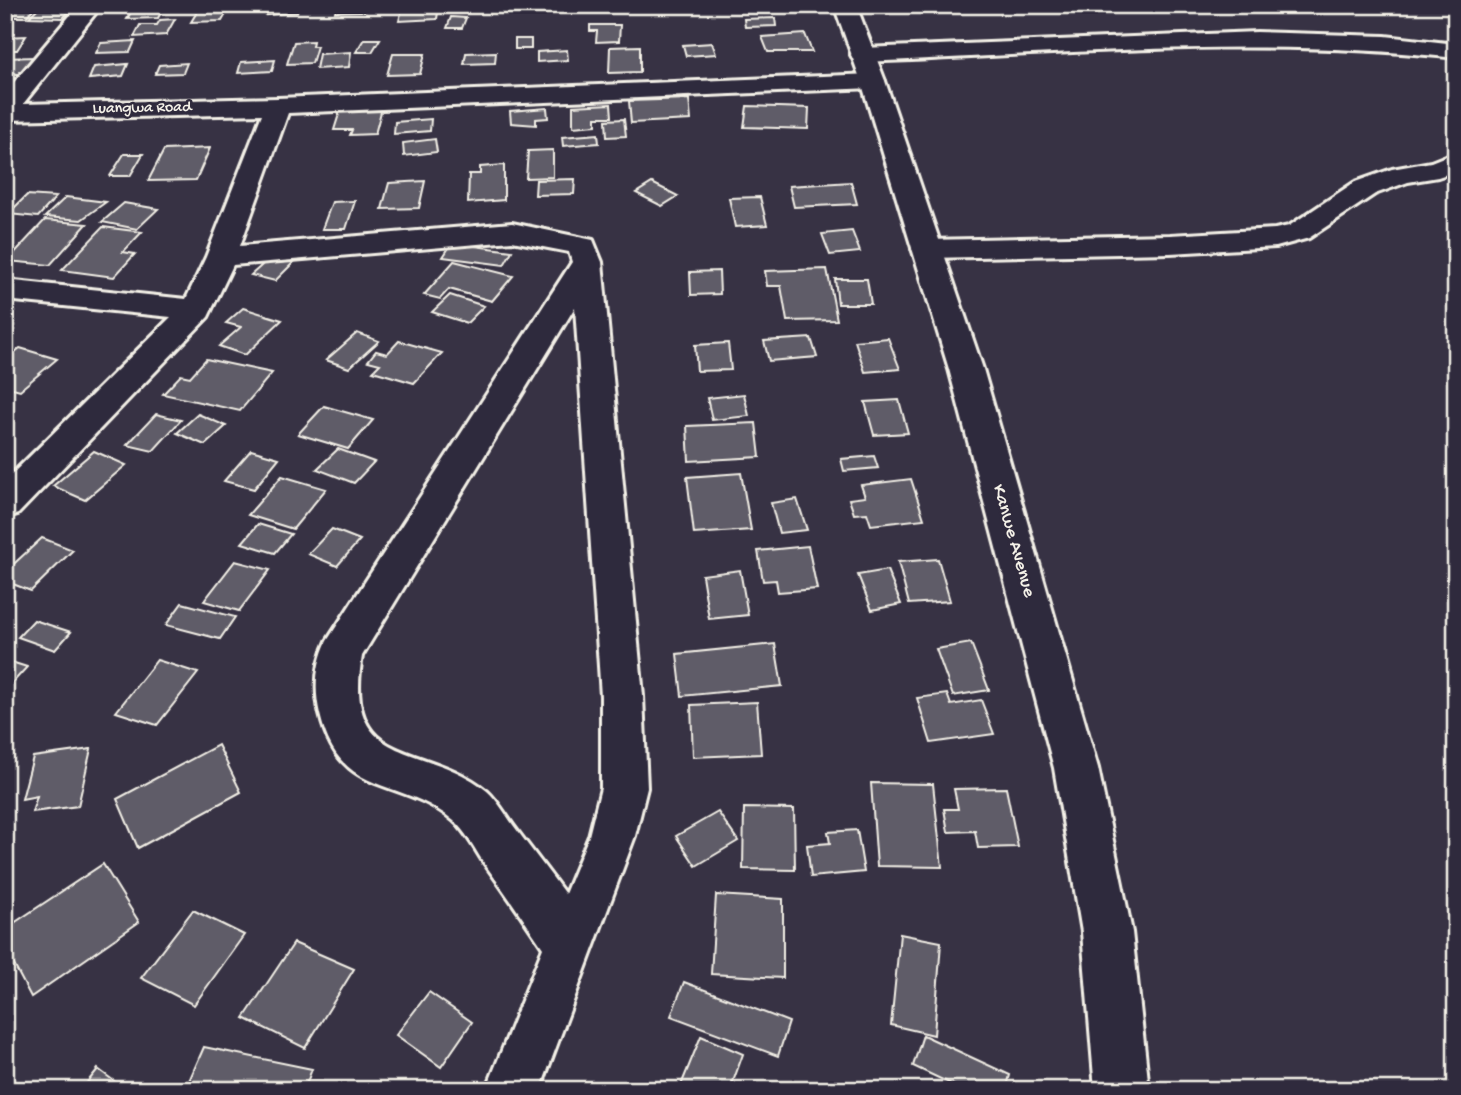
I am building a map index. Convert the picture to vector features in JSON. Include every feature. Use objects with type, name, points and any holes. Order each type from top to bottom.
[{"type":"street","points":[[5,111],[91,5]]},
{"type":"street","name":"Kanwe Avenue","points":[[845,5],[966,369],[1076,768],[1107,932],[1122,1090]]},
{"type":"street","name":"Luangwa Road","points":[[5,111],[278,106],[868,68],[1257,39],[1385,43],[1454,52]]},
{"type":"street","points":[[5,504],[197,310],[221,257],[278,106]]},
{"type":"street","points":[[927,249],[1170,244],[1276,238],[1299,232],[1365,188],[1402,175],[1438,169],[1456,160]]},
{"type":"street","points":[[221,257],[512,232],[582,246],[587,262],[622,696],[624,777],[612,836],[513,1090]]},
{"type":"street","points":[[570,944],[473,808],[446,788],[380,765],[357,749],[345,728],[337,679],[342,653],[587,262]]},
{"type":"street","points":[[5,290],[197,310]]},
{"type":"building","points":[[135,5],[165,5],[158,18],[127,19]]},
{"type":"building","points":[[268,5],[298,5],[297,12],[266,15]]},
{"type":"building","points":[[337,5],[367,5],[366,11],[335,12]]},
{"type":"building","points":[[403,5],[439,5],[437,19],[399,21]]},
{"type":"building","points":[[39,7],[73,7],[63,18],[29,17]]},
{"type":"building","points":[[200,7],[230,7],[222,21],[191,22]]},
{"type":"building","points":[[7,8],[34,8],[26,17],[5,17]]},
{"type":"building","points":[[451,17],[466,18],[462,28],[447,28]]},
{"type":"building","points":[[775,18],[776,26],[745,27],[744,19]]},
{"type":"building","points":[[175,19],[166,35],[134,37],[140,25],[157,25],[160,20]]},
{"type":"building","points":[[590,25],[620,25],[619,41],[596,42],[597,31],[590,31]]},
{"type":"building","points":[[805,34],[812,52],[768,52],[762,37]]},
{"type":"building","points":[[26,36],[17,50],[5,50],[5,37]]},
{"type":"building","points":[[364,39],[380,39],[372,52],[356,52]]},
{"type":"building","points":[[515,39],[531,39],[531,49],[515,49]]},
{"type":"building","points":[[135,41],[130,52],[96,53],[101,43]]},
{"type":"building","points":[[313,41],[312,46],[317,46],[312,63],[287,64],[294,42]]},
{"type":"building","points":[[712,43],[716,54],[686,56],[683,45]]},
{"type":"building","points":[[640,46],[640,72],[609,73],[610,47]]},
{"type":"building","points":[[567,50],[568,60],[537,62],[537,52]]},
{"type":"building","points":[[351,52],[349,67],[316,69],[319,54]]},
{"type":"building","points":[[496,52],[495,63],[464,64],[466,53]]},
{"type":"building","points":[[393,54],[425,54],[420,74],[387,75]]},
{"type":"building","points":[[34,57],[22,74],[5,74],[5,58]]},
{"type":"building","points":[[275,60],[272,71],[238,73],[241,62]]},
{"type":"building","points":[[187,63],[183,73],[155,74],[159,65]]},
{"type":"building","points":[[128,64],[123,76],[89,79],[94,67]]},
{"type":"building","points":[[689,99],[691,120],[631,123],[629,101]]},
{"type":"building","points":[[611,104],[612,117],[596,117],[596,125],[573,127],[573,106]]},
{"type":"building","points":[[747,106],[809,108],[808,129],[744,127]]},
{"type":"building","points":[[382,108],[375,134],[350,135],[352,130],[334,130],[340,111]]},
{"type":"building","points":[[547,108],[548,118],[536,119],[536,125],[511,123],[510,111]]},
{"type":"building","points":[[431,119],[430,131],[394,134],[395,122]]},
{"type":"building","points":[[624,119],[626,136],[607,137],[606,120]]},
{"type":"building","points":[[598,134],[599,143],[563,146],[562,137]]},
{"type":"building","points":[[435,139],[437,152],[404,156],[403,143]]},
{"type":"building","points":[[210,148],[196,180],[148,181],[164,150]]},
{"type":"building","points":[[553,150],[553,177],[526,178],[528,151]]},
{"type":"building","points":[[124,154],[143,154],[130,176],[110,176]]},
{"type":"building","points":[[504,165],[504,200],[468,203],[469,174],[480,174],[480,167]]},
{"type":"building","points":[[575,179],[574,194],[535,195],[536,180]]},
{"type":"building","points":[[425,181],[419,208],[382,209],[389,183]]},
{"type":"building","points":[[851,182],[857,204],[794,207],[789,186]]},
{"type":"building","points":[[652,183],[678,196],[662,206],[636,193]]},
{"type":"building","points":[[27,195],[56,197],[38,217],[8,214]]},
{"type":"building","points":[[66,197],[106,202],[81,220],[45,217]]},
{"type":"building","points":[[760,197],[767,225],[735,227],[729,198]]},
{"type":"building","points":[[355,201],[346,229],[322,229],[332,202]]},
{"type":"building","points":[[124,203],[158,209],[137,229],[102,222]]},
{"type":"building","points":[[45,220],[87,224],[50,265],[7,261]]},
{"type":"building","points":[[103,227],[142,232],[123,252],[135,254],[114,277],[62,270]]},
{"type":"building","points":[[852,231],[860,252],[830,255],[822,234]]},
{"type":"building","points":[[452,243],[512,251],[504,265],[443,257]]},
{"type":"building","points":[[271,257],[294,262],[275,281],[251,275]]},
{"type":"building","points":[[454,261],[513,276],[492,301],[449,289],[440,299],[424,295]]},
{"type":"building","points":[[827,269],[837,320],[787,321],[781,286],[767,286],[765,271]]},
{"type":"building","points":[[719,271],[720,294],[691,295],[690,272]]},
{"type":"building","points":[[835,279],[867,279],[871,304],[838,304]]},
{"type":"building","points":[[450,295],[484,306],[467,323],[432,312]]},
{"type":"building","points":[[243,308],[282,320],[245,355],[219,346],[241,327],[226,323]]},
{"type":"building","points":[[357,333],[379,341],[349,368],[326,360]]},
{"type":"building","points":[[811,338],[817,357],[769,361],[764,341]]},
{"type":"building","points":[[888,338],[900,369],[865,372],[855,341]]},
{"type":"building","points":[[399,341],[442,353],[414,383],[373,371],[380,364],[368,361],[376,351],[387,354]]},
{"type":"building","points":[[728,343],[731,370],[697,371],[695,345]]},
{"type":"building","points":[[20,348],[57,359],[20,390],[5,386],[5,360]]},
{"type":"building","points":[[206,359],[272,373],[240,411],[163,394],[181,375],[190,377]]},
{"type":"building","points":[[744,394],[749,416],[712,420],[707,398]]},
{"type":"building","points":[[899,400],[908,433],[874,435],[865,402]]},
{"type":"building","points":[[324,406],[373,420],[348,449],[298,434]]},
{"type":"building","points":[[156,414],[181,420],[153,451],[127,445]]},
{"type":"building","points":[[198,414],[226,426],[205,445],[177,433]]},
{"type":"building","points":[[756,423],[760,457],[689,461],[687,426]]},
{"type":"building","points":[[338,449],[374,462],[354,483],[317,469]]},
{"type":"building","points":[[251,450],[279,458],[254,489],[224,481]]},
{"type":"building","points":[[94,451],[126,465],[85,500],[53,486]]},
{"type":"building","points":[[874,456],[878,468],[844,471],[841,459]]},
{"type":"building","points":[[741,473],[751,530],[694,534],[687,477]]},
{"type":"building","points":[[282,476],[326,489],[293,529],[248,515]]},
{"type":"building","points":[[911,479],[924,519],[871,525],[867,513],[854,514],[849,499],[865,497],[861,485]]},
{"type":"building","points":[[797,499],[807,530],[779,533],[771,503]]},
{"type":"building","points":[[258,524],[291,534],[275,553],[242,543]]},
{"type":"building","points":[[332,529],[360,540],[337,566],[308,554]]},
{"type":"building","points":[[42,538],[73,550],[31,591],[5,581],[5,572]]},
{"type":"building","points":[[808,546],[817,589],[778,592],[776,580],[763,581],[758,551]]},
{"type":"building","points":[[938,559],[950,601],[909,604],[898,562]]},
{"type":"building","points":[[235,561],[270,570],[239,611],[204,601]]},
{"type":"building","points":[[740,570],[748,615],[709,619],[702,575]]},
{"type":"building","points":[[887,570],[901,604],[872,610],[858,575]]},
{"type":"building","points":[[182,603],[235,617],[220,639],[166,625]]},
{"type":"building","points":[[34,620],[71,632],[55,650],[18,637]]},
{"type":"building","points":[[971,643],[989,690],[953,696],[936,649]]},
{"type":"building","points":[[775,644],[782,686],[682,696],[677,654]]},
{"type":"building","points":[[5,660],[27,667],[5,691]]},
{"type":"building","points":[[157,660],[198,673],[157,725],[116,712]]},
{"type":"building","points":[[947,694],[951,705],[981,700],[994,734],[931,743],[917,698]]},
{"type":"building","points":[[757,702],[761,754],[693,757],[691,705]]},
{"type":"building","points":[[218,745],[241,792],[138,848],[117,799]]},
{"type":"building","points":[[91,749],[78,806],[32,812],[37,796],[22,799],[33,757]]},
{"type":"building","points":[[871,783],[933,784],[942,867],[877,866]]},
{"type":"building","points":[[1006,788],[1018,847],[978,848],[975,831],[948,832],[944,809],[958,809],[954,789]]},
{"type":"building","points":[[744,808],[794,809],[795,870],[743,869]]},
{"type":"building","points":[[718,812],[738,841],[696,866],[676,836]]},
{"type":"building","points":[[857,830],[864,872],[811,877],[807,845],[830,843],[828,832]]},
{"type":"building","points":[[103,864],[139,922],[31,997],[5,948],[5,929]]},
{"type":"building","points":[[716,895],[783,899],[783,978],[711,974]]},
{"type":"building","points":[[193,910],[244,935],[194,1005],[141,978]]},
{"type":"building","points":[[900,934],[941,942],[934,1035],[891,1025]]},
{"type":"building","points":[[294,943],[354,969],[305,1048],[244,1018]]},
{"type":"building","points":[[684,982],[789,1022],[778,1056],[671,1016]]},
{"type":"building","points":[[429,992],[472,1022],[441,1067],[396,1035]]},
{"type":"building","points":[[923,1035],[1010,1075],[1006,1090],[964,1090],[913,1066]]},
{"type":"building","points":[[701,1036],[743,1054],[730,1090],[679,1090]]},
{"type":"building","points":[[204,1047],[312,1069],[304,1090],[185,1090]]},
{"type":"building","points":[[98,1069],[126,1090],[81,1090]]}]
